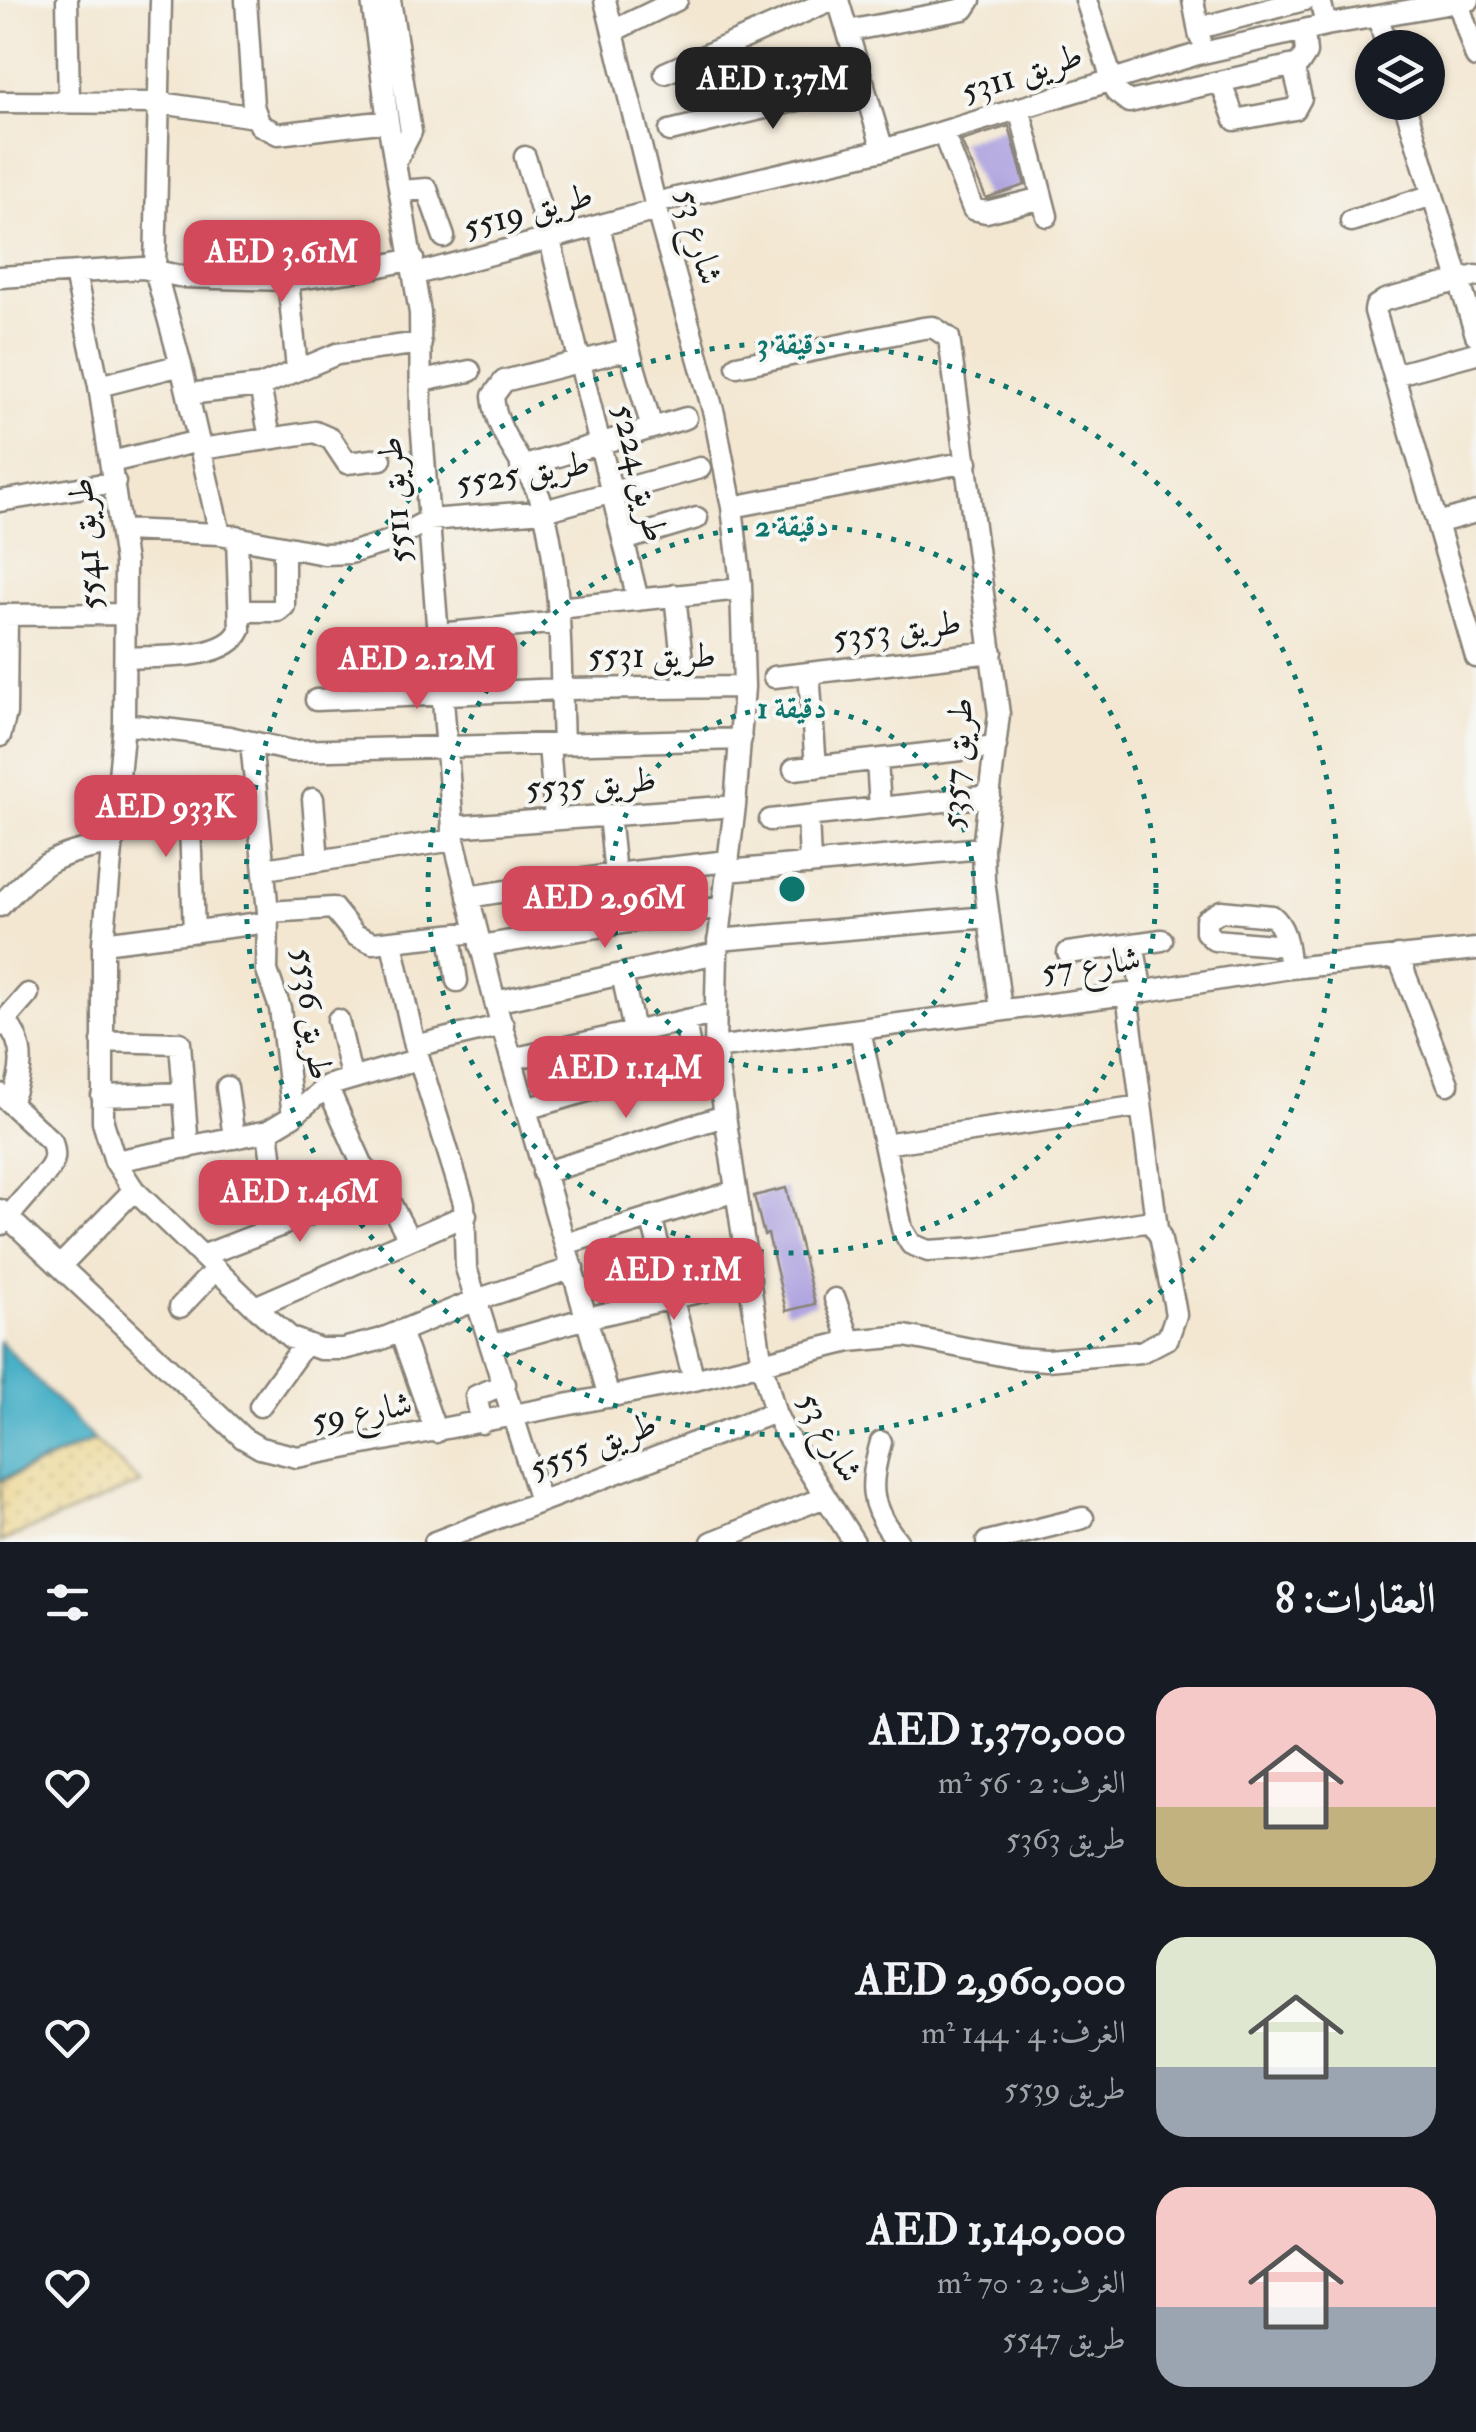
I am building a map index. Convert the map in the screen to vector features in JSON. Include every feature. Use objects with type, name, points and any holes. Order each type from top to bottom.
[{"type":"street","points":[[67,0],[68,101]]},
{"type":"street","points":[[126,658],[216,650],[236,639],[240,630],[229,535],[200,445],[155,270],[161,0]]},
{"type":"street","points":[[246,0],[254,117],[260,126],[278,134],[388,121]]},
{"type":"street","name":"طريق 5511","points":[[372,0],[388,121],[414,266],[422,343],[421,420],[453,834],[495,1002],[609,1397]]},
{"type":"street","points":[[390,0],[411,132],[396,161]]},
{"type":"street","name":"شارع 53","points":[[605,0],[656,206],[714,414],[732,507],[741,589],[744,687],[718,946],[715,1051],[762,1365],[775,1412],[854,1542]]},
{"type":"street","points":[[613,32],[678,0]]},
{"type":"street","points":[[665,73],[835,0],[884,150]]},
{"type":"street","points":[[848,31],[964,8],[970,0]]},
{"type":"street","points":[[1086,0],[1111,78],[1119,97],[1128,102],[1299,64],[1306,53],[1304,30]]},
{"type":"street","points":[[1193,0],[1200,28],[1198,54]]},
{"type":"street","points":[[1200,28],[1304,0]]},
{"type":"street","points":[[1320,0],[1326,25]]},
{"type":"street","points":[[1463,1],[1476,57]]},
{"type":"street","name":"طريق 5311","points":[[656,206],[884,150],[1198,54],[1381,10],[1463,1]]},
{"type":"street","points":[[1221,83],[1232,117],[1244,121],[1299,104],[1293,66]]},
{"type":"street","points":[[670,131],[864,84]]},
{"type":"street","points":[[0,102],[161,102],[254,117]]},
{"type":"street","points":[[943,133],[973,209],[986,212],[1045,207],[1019,108]]},
{"type":"street","points":[[1410,120],[1433,195],[1468,278],[1476,336]]},
{"type":"street","name":"طريق 5224","points":[[525,158],[550,240],[638,600]]},
{"type":"street","points":[[401,191],[427,189],[444,238]]},
{"type":"street","points":[[1351,221],[1433,195]]},
{"type":"street","name":"طريق 5519","points":[[0,276],[130,268],[182,277],[288,280],[414,266],[550,240],[656,206]]},
{"type":"street","points":[[599,226],[628,349],[652,428]]},
{"type":"street","name":"طريق 5541","points":[[74,274],[99,386],[122,530],[126,614],[124,724],[110,844],[104,943],[103,1122],[116,1161],[134,1190],[255,1306],[304,1345]]},
{"type":"street","points":[[1468,278],[1385,300],[1376,306],[1376,316],[1437,523],[1467,593],[1476,657]]},
{"type":"street","points":[[288,280],[297,369]]},
{"type":"street","name":"طريق 5357","points":[[738,366],[933,326],[950,338],[999,714],[983,848],[1001,1010]]},
{"type":"street","points":[[188,394],[260,386],[358,349],[422,343]]},
{"type":"street","name":"طريق 5224","points":[[521,467],[494,409],[492,396],[504,381],[628,349]]},
{"type":"street","points":[[1394,376],[1476,353]]},
{"type":"street","points":[[99,386],[181,365]]},
{"type":"street","points":[[422,380],[470,371]]},
{"type":"street","points":[[260,386],[270,438]]},
{"type":"street","points":[[555,819],[561,689],[558,615],[544,510],[534,484],[521,467],[686,418]]},
{"type":"street","points":[[0,501],[200,445],[315,432],[331,438],[347,463],[381,459]]},
{"type":"street","points":[[732,507],[967,462]]},
{"type":"street","name":"طريق 5525","points":[[122,530],[229,535],[324,554],[350,553],[387,542],[429,520],[544,510],[700,468]]},
{"type":"street","points":[[1437,523],[1476,512]]},
{"type":"street","points":[[624,540],[696,518]]},
{"type":"street","points":[[240,612],[278,611],[284,606],[284,548]]},
{"type":"street","points":[[438,634],[638,600],[741,589]]},
{"type":"street","points":[[676,595],[685,688]]},
{"type":"street","points":[[0,736],[6,713],[3,615],[126,614]]},
{"type":"street","name":"طريق 5353","points":[[774,678],[992,652]]},
{"type":"street","name":"طريق 5353","points":[[809,674],[816,767]]},
{"type":"street","name":"طريق 5531","points":[[316,700],[561,689],[744,687]]},
{"type":"street","points":[[124,724],[292,751],[741,740]]},
{"type":"street","name":"طريق 5536","points":[[251,742],[265,869],[267,971],[280,1008],[293,1116]]},
{"type":"street","points":[[794,770],[996,746]]},
{"type":"street","points":[[877,760],[880,808]]},
{"type":"street","points":[[770,820],[990,796]]},
{"type":"street","points":[[313,800],[318,861]]},
{"type":"street","name":"طريق 5535","points":[[265,869],[555,819],[735,806]]},
{"type":"street","points":[[116,811],[186,817],[190,826],[194,932]]},
{"type":"street","points":[[608,815],[615,874]]},
{"type":"street","points":[[808,816],[810,864]]},
{"type":"street","points":[[0,906],[41,865],[59,856],[110,844]]},
{"type":"street","points":[[468,898],[662,868],[810,864],[983,848]]},
{"type":"street","points":[[662,868],[667,915]]},
{"type":"street","points":[[268,917],[333,908],[363,940],[392,942],[450,935],[478,939],[722,907]]},
{"type":"street","name":"طريق 5536","points":[[104,943],[194,932],[268,917]]},
{"type":"street","points":[[495,1002],[622,974],[718,946],[988,917]]},
{"type":"street","points":[[450,935],[457,982]]},
{"type":"street","points":[[1068,954],[1162,940]]},
{"type":"street","points":[[392,942],[417,1052],[466,1214],[463,1256],[540,1501]]},
{"type":"street","points":[[1133,944],[1141,1106],[1157,1229]]},
{"type":"street","points":[[1286,946],[1290,968]]},
{"type":"street","name":"شارع 57","points":[[526,1109],[715,1051],[1290,968],[1476,949]]},
{"type":"street","points":[[1398,956],[1448,1084]]},
{"type":"street","points":[[622,974],[634,1031]]},
{"type":"street","points":[[2,1218],[47,1172],[56,1153],[52,1142],[5,1098],[20,1073],[20,1048],[17,1034],[3,1023],[28,994]]},
{"type":"street","points":[[512,1059],[714,1014]]},
{"type":"street","points":[[338,1020],[351,1076]]},
{"type":"street","points":[[686,1020],[692,1061]]},
{"type":"street","points":[[116,1161],[268,1131],[293,1116],[327,1086],[502,1025]]},
{"type":"street","points":[[860,1030],[902,1229],[905,1237],[919,1248],[978,1248],[1138,1222],[1157,1229]]},
{"type":"street","points":[[102,1041],[180,1043],[188,1148]]},
{"type":"street","points":[[327,1086],[364,1166],[410,1239]]},
{"type":"street","points":[[227,1087],[234,1138]]},
{"type":"street","points":[[102,1096],[184,1092]]},
{"type":"street","points":[[884,1144],[1141,1106]]},
{"type":"street","points":[[543,1174],[724,1116]]},
{"type":"street","points":[[268,1131],[280,1226]]},
{"type":"street","points":[[180,1306],[209,1263],[280,1226],[380,1186]]},
{"type":"street","points":[[60,1266],[134,1190]]},
{"type":"street","points":[[565,1244],[736,1190]]},
{"type":"street","points":[[255,1306],[466,1214]]},
{"type":"street","points":[[651,1217],[694,1380]]},
{"type":"street","name":"شارع 59","points":[[2,1218],[60,1266],[242,1438],[260,1448],[297,1456],[694,1380],[850,1341],[904,1336],[1016,1358],[1047,1360],[1110,1356],[1158,1346],[1170,1334],[1176,1315],[1157,1229]]},
{"type":"street","points":[[260,1406],[304,1345],[343,1349],[573,1268]]},
{"type":"street","points":[[492,1345],[586,1318],[750,1280]]},
{"type":"street","points":[[835,1299],[850,1341]]},
{"type":"street","points":[[400,1332],[436,1432]]},
{"type":"street","points":[[482,1423],[476,1396],[505,1384]]},
{"type":"street","name":"طريق 5555","points":[[435,1542],[470,1536],[540,1501],[775,1412]]},
{"type":"street","points":[[881,1442],[872,1474],[872,1494],[878,1518],[898,1542]]},
{"type":"street","points":[[712,1542],[825,1497]]},
{"type":"street","points":[[987,1542],[1083,1518]]},
{"type":"sand","points":[[94,1440],[141,1483],[0,1542],[0,1482]]},
{"type":"water","points":[[0,1341],[94,1440],[0,1480]]},
{"type":"building","points":[[1009,126],[1025,185],[986,198],[961,141]]},
{"type":"building","points":[[786,1188],[815,1304],[786,1311],[768,1234],[764,1235],[754,1196]]}]
